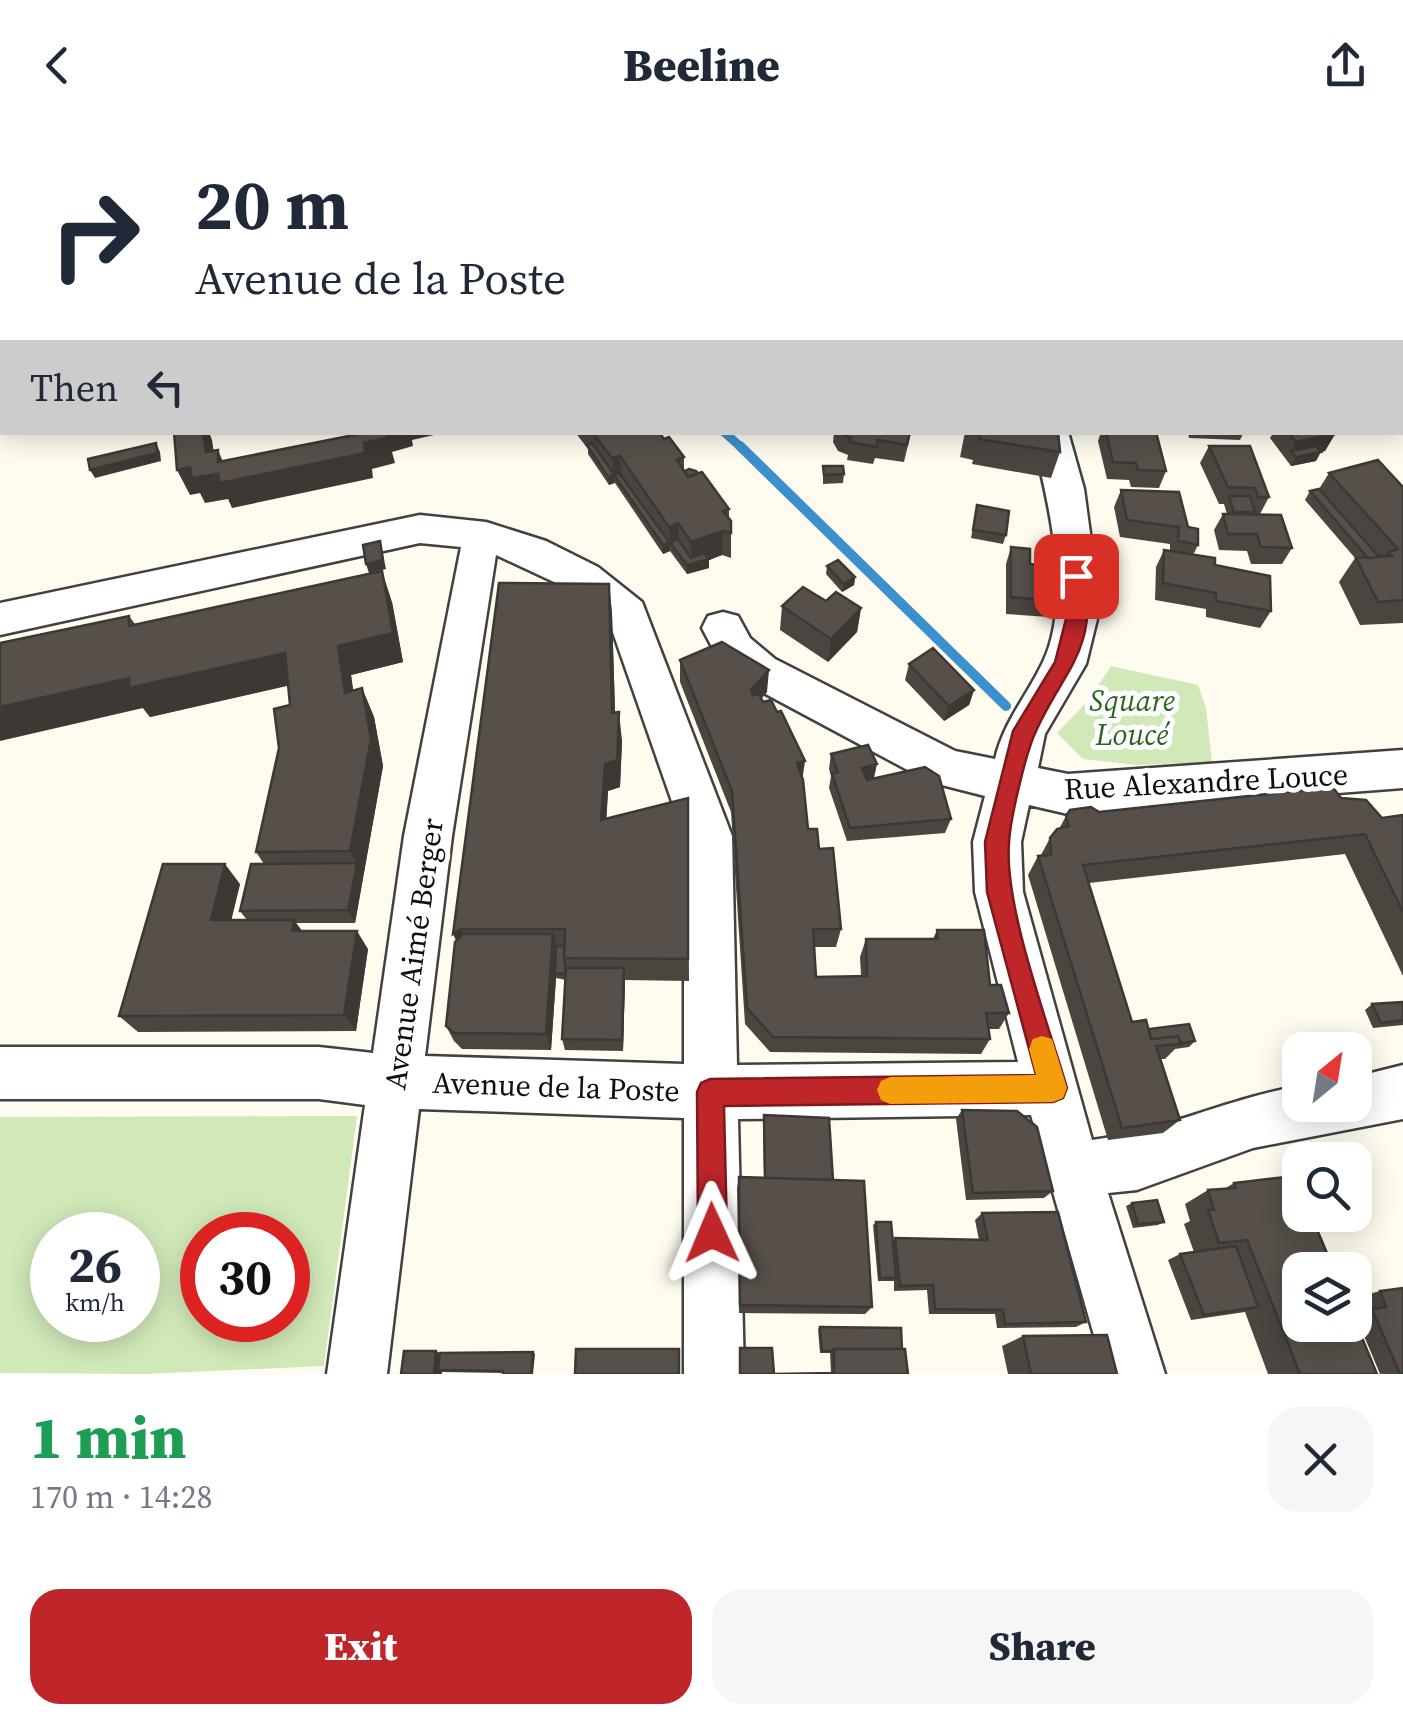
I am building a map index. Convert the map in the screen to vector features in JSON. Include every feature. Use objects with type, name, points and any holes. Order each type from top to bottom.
[{"type":"street","points":[[1051,435],[1064,490],[1080,607],[1065,664],[1024,731],[997,842],[999,892],[1073,1170],[1136,1374]]},
{"type":"street","points":[[0,620],[420,528],[455,529],[540,557],[604,590],[626,613],[708,836],[714,1374]]},
{"type":"street","name":"Avenue Aimé Berger","points":[[357,1374],[428,836],[476,555],[486,537]]},
{"type":"street","name":"Rue Alexandre Louce","points":[[722,628],[734,650],[760,671],[946,768],[1010,784],[1068,794],[1403,769]]},
{"type":"street","name":"Avenue de la Poste","points":[[0,1073],[319,1072],[396,1082],[710,1092],[1053,1088]]},
{"type":"street","points":[[1372,1099],[1403,1092]]},
{"type":"street","points":[[1073,1170],[1137,1162],[1253,1120],[1282,1115]]},
{"type":"green space","name":"Square Loucé","points":[[1111,666],[1198,685],[1206,708],[1212,762],[1137,765],[1083,759],[1057,733],[1088,701]]},
{"type":"green space","points":[[357,1116],[324,1366],[145,1374],[0,1373],[0,1117]]},
{"type":"building","points":[[174,435],[203,435],[206,452],[218,450],[218,462],[354,435],[387,438],[364,443],[365,453],[220,483],[218,474],[192,478],[190,467],[177,470]]},
{"type":"building","points":[[594,435],[669,437],[684,457],[677,460],[688,477],[702,472],[729,509],[723,511],[731,521],[731,533],[723,531],[691,542],[678,523],[669,527],[620,456],[612,458]]},
{"type":"building","points":[[845,435],[909,435],[907,445],[878,440],[876,447],[850,442],[851,438]]},
{"type":"building","points":[[980,435],[1058,435],[1060,452],[979,439]]},
{"type":"building","points":[[1107,435],[1157,435],[1166,471],[1138,470],[1136,463],[1113,462]]},
{"type":"building","points":[[1290,435],[1330,435],[1296,442]]},
{"type":"building","points":[[156,443],[157,453],[90,470],[88,459]]},
{"type":"building","points":[[592,443],[614,474],[608,477],[587,445]]},
{"type":"building","points":[[1209,446],[1250,446],[1269,497],[1258,497],[1255,488],[1228,487]]},
{"type":"building","points":[[1316,446],[1321,452],[1296,457],[1291,451]]},
{"type":"building","points":[[1378,460],[1403,487],[1403,600],[1378,602],[1356,558],[1392,556],[1388,552],[1398,549],[1329,473]]},
{"type":"building","points":[[823,466],[843,466],[844,474],[824,475]]},
{"type":"building","points":[[619,473],[670,543],[663,545],[614,475]]},
{"type":"building","points":[[1319,489],[1379,557],[1368,558],[1310,491]]},
{"type":"building","points":[[1121,490],[1179,492],[1188,527],[1198,529],[1198,545],[1178,541],[1179,527],[1127,520]]},
{"type":"building","points":[[1229,496],[1250,496],[1255,512],[1234,512]]},
{"type":"building","points":[[977,505],[1009,511],[1006,535],[973,530]]},
{"type":"building","points":[[1223,514],[1281,515],[1292,548],[1261,547],[1257,534],[1228,534]]},
{"type":"building","points":[[678,539],[691,558],[704,553],[709,559],[687,565],[670,543]]},
{"type":"building","points":[[380,541],[383,560],[366,564],[363,545]]},
{"type":"building","points":[[1011,547],[1030,549],[1030,564],[1054,567],[1055,601],[1011,597]]},
{"type":"building","points":[[1164,550],[1215,558],[1215,565],[1270,576],[1271,611],[1216,601],[1216,593],[1163,583]]},
{"type":"building","points":[[838,560],[855,577],[844,584],[827,566]]},
{"type":"building","points":[[382,571],[393,633],[338,646],[345,693],[362,688],[371,739],[350,851],[256,852],[279,748],[274,709],[290,705],[285,653],[129,688],[129,678],[0,707],[0,643],[129,616],[129,626]]},
{"type":"building","points":[[499,583],[609,584],[612,713],[619,712],[617,760],[605,764],[601,820],[688,798],[688,959],[564,958],[565,929],[461,929],[453,934]]},
{"type":"building","points":[[803,587],[826,601],[836,592],[861,608],[831,639],[782,606]]},
{"type":"building","points":[[722,642],[769,670],[751,690],[763,702],[771,700],[777,712],[781,711],[805,761],[797,763],[803,780],[808,829],[817,829],[819,849],[833,848],[841,929],[813,929],[816,977],[867,976],[866,939],[938,939],[937,930],[984,930],[990,985],[1001,985],[1009,1013],[986,1013],[990,1039],[773,1037],[747,1008],[732,791],[680,660]]},
{"type":"building","points":[[933,648],[974,690],[949,706],[909,664]]},
{"type":"building","points":[[868,745],[877,764],[862,768],[867,780],[925,767],[939,776],[951,819],[850,828],[832,774],[838,772],[831,754]]},
{"type":"building","points":[[1328,781],[1341,798],[1366,800],[1382,818],[1403,815],[1403,912],[1365,834],[1083,865],[1132,1022],[1146,1020],[1151,1039],[1178,1036],[1181,1044],[1156,1046],[1180,1120],[1122,1128],[1038,856],[1051,855],[1050,838],[1057,829],[1069,826],[1066,816],[1070,810],[1091,807],[1099,812],[1305,790],[1308,782]]},
{"type":"building","points":[[357,863],[348,910],[240,911],[251,864]]},
{"type":"building","points":[[163,864],[225,864],[211,920],[294,920],[292,931],[357,931],[344,1015],[119,1016]]},
{"type":"building","points":[[463,934],[553,934],[546,1034],[454,1033],[446,1026],[455,942]]},
{"type":"building","points":[[556,946],[564,946],[566,974],[555,973]]},
{"type":"building","points":[[566,968],[624,968],[622,1040],[562,1039]]},
{"type":"building","points":[[1403,1002],[1403,1020],[1381,1023],[1372,1004]]},
{"type":"building","points":[[1189,1024],[1195,1041],[1181,1043],[1178,1036],[1151,1039],[1149,1029]]},
{"type":"building","points":[[962,1110],[1017,1111],[1037,1127],[1053,1191],[973,1193]]},
{"type":"building","points":[[764,1115],[829,1118],[833,1180],[765,1178]]},
{"type":"building","points":[[739,1177],[864,1181],[872,1307],[740,1305]]},
{"type":"building","points":[[1282,1177],[1282,1232],[1318,1232],[1326,1252],[1282,1252],[1282,1328],[1247,1240],[1219,1243],[1208,1210],[1214,1210],[1208,1190],[1236,1188],[1234,1183]]},
{"type":"building","points":[[1157,1200],[1164,1222],[1138,1224],[1132,1203]]},
{"type":"building","points":[[1058,1212],[1086,1322],[1005,1324],[1003,1310],[935,1309],[933,1285],[900,1286],[895,1238],[988,1240],[982,1213]]},
{"type":"building","points":[[876,1222],[891,1222],[896,1278],[880,1278]]},
{"type":"building","points":[[1236,1246],[1258,1307],[1204,1315],[1180,1254]]},
{"type":"building","points":[[1403,1288],[1403,1374],[1372,1309],[1386,1307],[1380,1291]]},
{"type":"building","points":[[820,1327],[901,1328],[902,1349],[822,1351]]},
{"type":"building","points":[[1107,1335],[1117,1374],[1031,1374],[1023,1336]]},
{"type":"building","points":[[1287,1342],[1364,1342],[1377,1374],[1300,1374]]},
{"type":"building","points":[[740,1348],[772,1348],[774,1374],[740,1374]]},
{"type":"building","points":[[576,1349],[679,1349],[679,1374],[575,1374]]},
{"type":"building","points":[[834,1349],[905,1349],[908,1374],[774,1374],[834,1373]]},
{"type":"building","points":[[404,1351],[436,1351],[434,1374],[401,1374]]},
{"type":"building","points":[[533,1352],[531,1374],[438,1370],[440,1353]]},
{"type":"waterway","points":[[727,435],[743,449]]},
{"type":"waterway","points":[[740,446],[1006,706]]},
{"type":"slow traffic","points":[[890,1090],[1053,1088],[1042,1049]]},
{"type":"route","points":[[712,1233],[710,1092],[1053,1088],[999,892],[997,842],[1024,731],[1065,664],[1080,607],[1076,576]]}]
